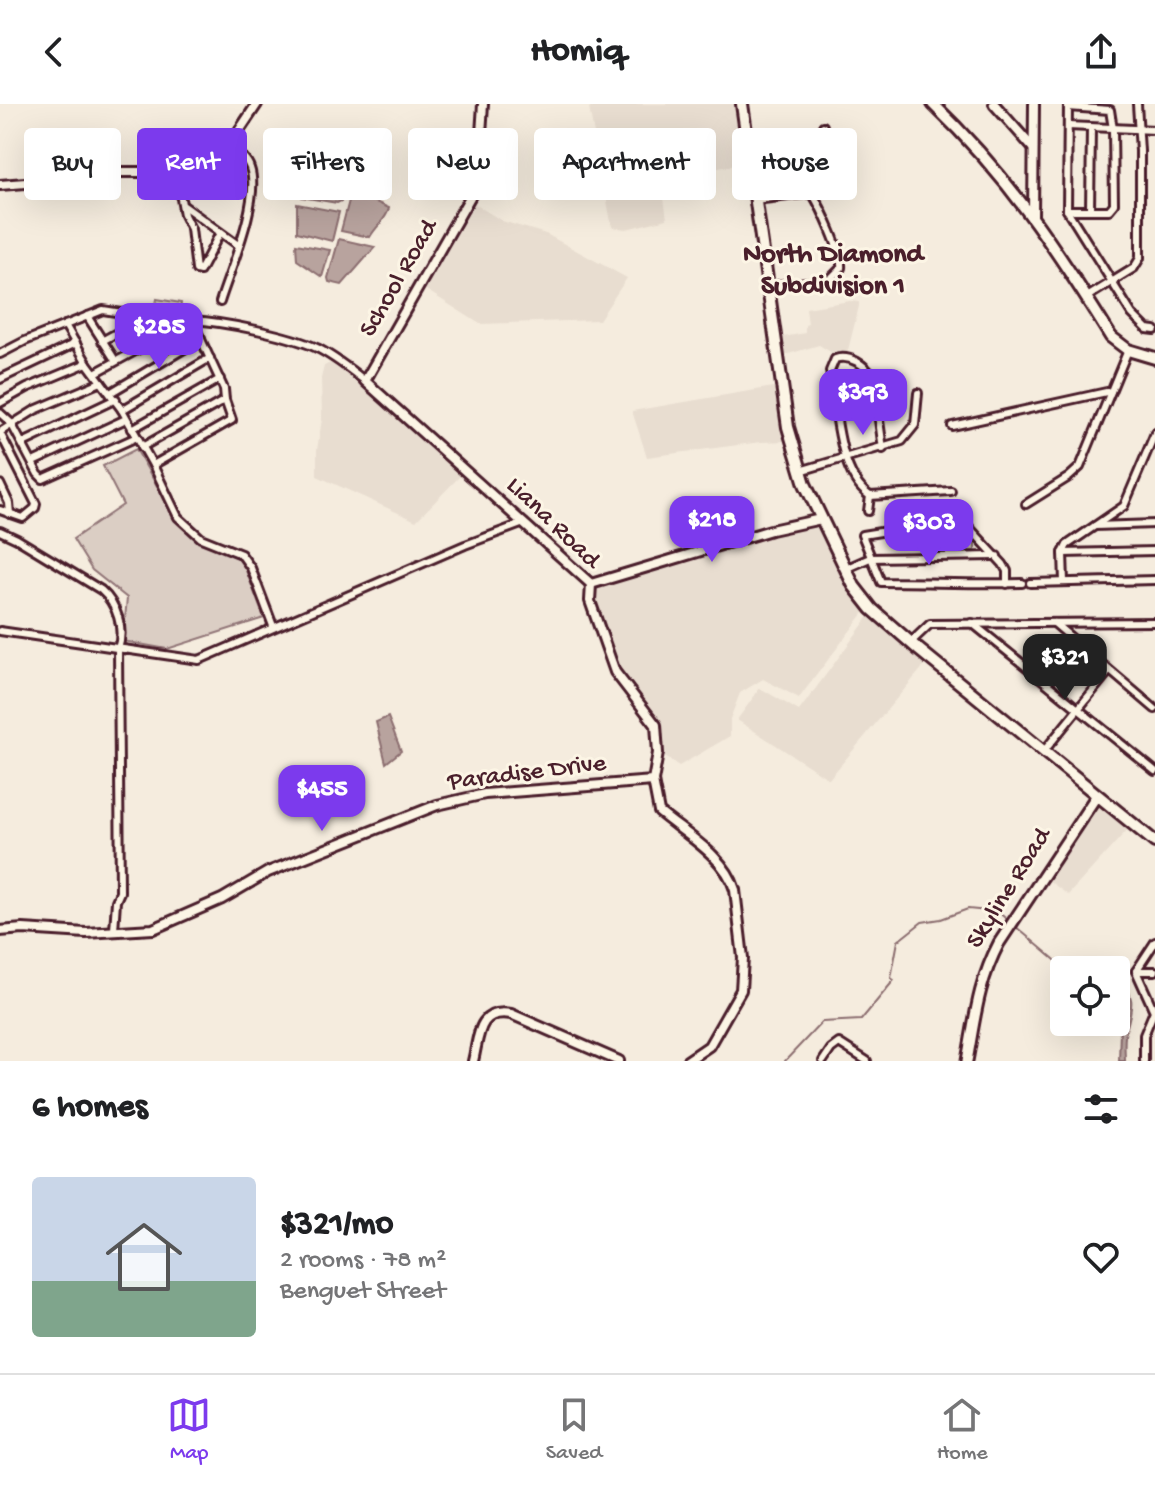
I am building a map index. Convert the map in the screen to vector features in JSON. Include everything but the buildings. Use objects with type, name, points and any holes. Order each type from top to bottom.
[{"type":"main road","points":[[742,104],[745,128]]},
{"type":"main road","points":[[933,104],[974,143],[1033,216],[1111,337],[1128,350],[1155,358]]},
{"type":"main road","points":[[755,200],[787,420],[800,471],[845,569],[861,596],[911,642],[1155,842]]},
{"type":"main road","name":"Skyline Road","points":[[967,1061],[981,980],[1015,917],[1097,795]]},
{"type":"street","points":[[241,128],[257,104]]},
{"type":"street","name":"School Road","points":[[365,381],[474,190],[483,104]]},
{"type":"street","points":[[994,104],[1034,148]]},
{"type":"street","points":[[1033,216],[1034,104]]},
{"type":"street","points":[[1087,297],[1134,268],[1140,258],[1137,104]]},
{"type":"street","points":[[1067,210],[1109,210],[1114,204],[1113,129],[1108,108],[1068,106],[1067,210],[1139,322],[1147,329],[1155,330]]},
{"type":"street","points":[[1068,126],[1155,130]]},
{"type":"street","points":[[1090,210],[1091,128]]},
{"type":"street","points":[[220,302],[253,190],[247,163]]},
{"type":"street","points":[[0,185],[64,180],[109,172],[137,172]]},
{"type":"street","points":[[182,200],[191,229],[196,270],[200,271],[220,233]]},
{"type":"street","points":[[768,286],[829,280],[841,268],[842,258],[816,200]]},
{"type":"street","points":[[184,206],[238,245]]},
{"type":"street","points":[[0,354],[87,316],[109,310],[144,318],[158,337]]},
{"type":"street","points":[[87,316],[115,360]]},
{"type":"street","points":[[102,341],[144,318]]},
{"type":"street","points":[[95,373],[192,320],[216,321],[316,348],[365,381]]},
{"type":"street","points":[[153,465],[232,419],[220,379],[192,320]]},
{"type":"street","points":[[65,325],[87,363],[116,399],[178,517],[201,538],[245,558],[273,626]]},
{"type":"street","points":[[110,393],[201,339]]},
{"type":"street","points":[[0,379],[76,343]]},
{"type":"street","points":[[1026,504],[1080,467],[1128,350]]},
{"type":"street","points":[[883,449],[873,377],[867,368],[841,357],[835,359],[830,371],[844,457],[859,486],[870,496],[951,491]]},
{"type":"street","points":[[122,410],[210,358]]},
{"type":"street","points":[[0,403],[87,363]]},
{"type":"street","points":[[132,429],[220,379]]},
{"type":"street","name":"Liana Road","points":[[365,381],[591,584],[590,601],[615,672],[656,725],[658,753],[653,781],[659,812],[719,861],[732,880],[743,958],[741,990],[709,1046],[687,1061]]},
{"type":"street","points":[[0,510],[23,518],[36,504],[0,433],[35,410],[101,382]]},
{"type":"street","points":[[952,426],[1111,391]]},
{"type":"street","points":[[800,471],[902,441],[912,431],[917,418],[918,393]]},
{"type":"street","points":[[23,443],[116,399]]},
{"type":"street","points":[[142,447],[225,400]]},
{"type":"street","points":[[0,413],[11,423],[43,479],[137,437]]},
{"type":"street","points":[[33,462],[126,419]]},
{"type":"street","points":[[1064,582],[1063,553],[1071,540],[1124,506],[1155,433]]},
{"type":"street","points":[[0,484],[9,503],[10,514]]},
{"type":"street","points":[[868,511],[870,496]]},
{"type":"street","points":[[591,584],[771,530],[821,519]]},
{"type":"street","points":[[0,631],[199,660],[465,545],[524,523]]},
{"type":"street","points":[[1093,526],[1155,524]]},
{"type":"street","points":[[1007,584],[1007,571],[997,556],[964,525],[862,535],[881,582],[1007,584],[1022,583]]},
{"type":"street","points":[[0,531],[106,594],[118,617],[120,892],[116,901],[114,930]]},
{"type":"street","points":[[1063,553],[1155,551]]},
{"type":"street","points":[[845,569],[870,558],[997,556]]},
{"type":"street","points":[[1030,583],[1155,580]]},
{"type":"street","points":[[1054,622],[1155,709]]},
{"type":"street","points":[[911,642],[930,624],[1155,622]]},
{"type":"street","points":[[972,623],[1155,771]]},
{"type":"street","points":[[1044,751],[1109,671]]},
{"type":"street","name":"Paradise Drive","points":[[0,931],[23,929],[86,933],[153,929],[189,915],[268,872],[413,812],[485,794],[653,781]]},
{"type":"street","points":[[1136,971],[1155,942]]},
{"type":"street","points":[[1136,971],[1155,971]]},
{"type":"street","points":[[1136,971],[1154,1011],[1144,1035],[1144,1058],[1155,1055]]},
{"type":"street","points":[[1146,990],[1155,990]]},
{"type":"street","points":[[473,1061],[480,1027],[487,1019],[502,1013],[511,1014],[619,1061]]},
{"type":"street","points":[[1144,1035],[1155,1035]]},
{"type":"street","points":[[823,1061],[839,1043],[867,1061]]},
{"type":"shaded area","points":[[606,104],[736,104],[739,128],[732,128],[732,166],[716,168],[716,128],[593,128],[589,108]]},
{"type":"shaded area","points":[[349,200],[371,200],[389,208],[370,237],[341,231]]},
{"type":"shaded area","points":[[607,200],[664,200],[667,219],[626,229],[612,227]]},
{"type":"shaded area","points":[[297,204],[339,212],[332,241],[297,232]]},
{"type":"shaded area","points":[[475,204],[502,221],[546,234],[627,278],[599,320],[480,324],[423,288]]},
{"type":"shaded area","points":[[339,239],[375,247],[342,285],[329,282],[328,278]]},
{"type":"shaded area","points":[[296,244],[330,250],[322,277],[297,260]]},
{"type":"shaded area","points":[[157,299],[181,303],[178,323],[153,318]]},
{"type":"shaded area","points":[[859,302],[859,306],[847,354],[834,354],[819,345],[785,355],[783,337],[805,333],[805,325],[808,324],[806,308]]},
{"type":"shaded area","points":[[330,363],[361,383],[462,474],[416,521],[317,476],[322,419],[321,378],[324,366]]},
{"type":"shaded area","points":[[779,386],[787,441],[647,457],[632,411]]},
{"type":"shaded area","points":[[136,449],[157,486],[194,535],[242,560],[264,618],[167,649],[123,641],[127,598],[92,570],[73,539],[123,505],[103,466]]},
{"type":"shaded area","points":[[816,523],[869,606],[799,698],[763,679],[740,693],[730,719],[730,736],[679,766],[662,755],[659,717],[621,669],[591,587]]},
{"type":"shaded area","points":[[951,533],[975,534],[975,551],[950,551]]},
{"type":"shaded area","points":[[870,615],[929,660],[829,779],[737,720],[760,688],[799,711]]},
{"type":"shaded area","points":[[388,717],[401,751],[386,763],[376,722]]},
{"type":"shaded area","points":[[1099,804],[1129,828],[1068,895],[1048,880]]},
{"type":"shaded area","points":[[1120,1036],[1125,1036],[1125,1061],[1119,1061]]},
{"type":"waterway","points":[[785,1061],[822,1022],[861,1020],[894,980],[891,978],[898,941],[922,922],[968,909],[998,912],[1010,922]]},
{"type":"waterway","points":[[1015,926],[1050,956]]},
{"type":"district","name":"North Diamond Subdivision 1","points":[[833,271]]}]
